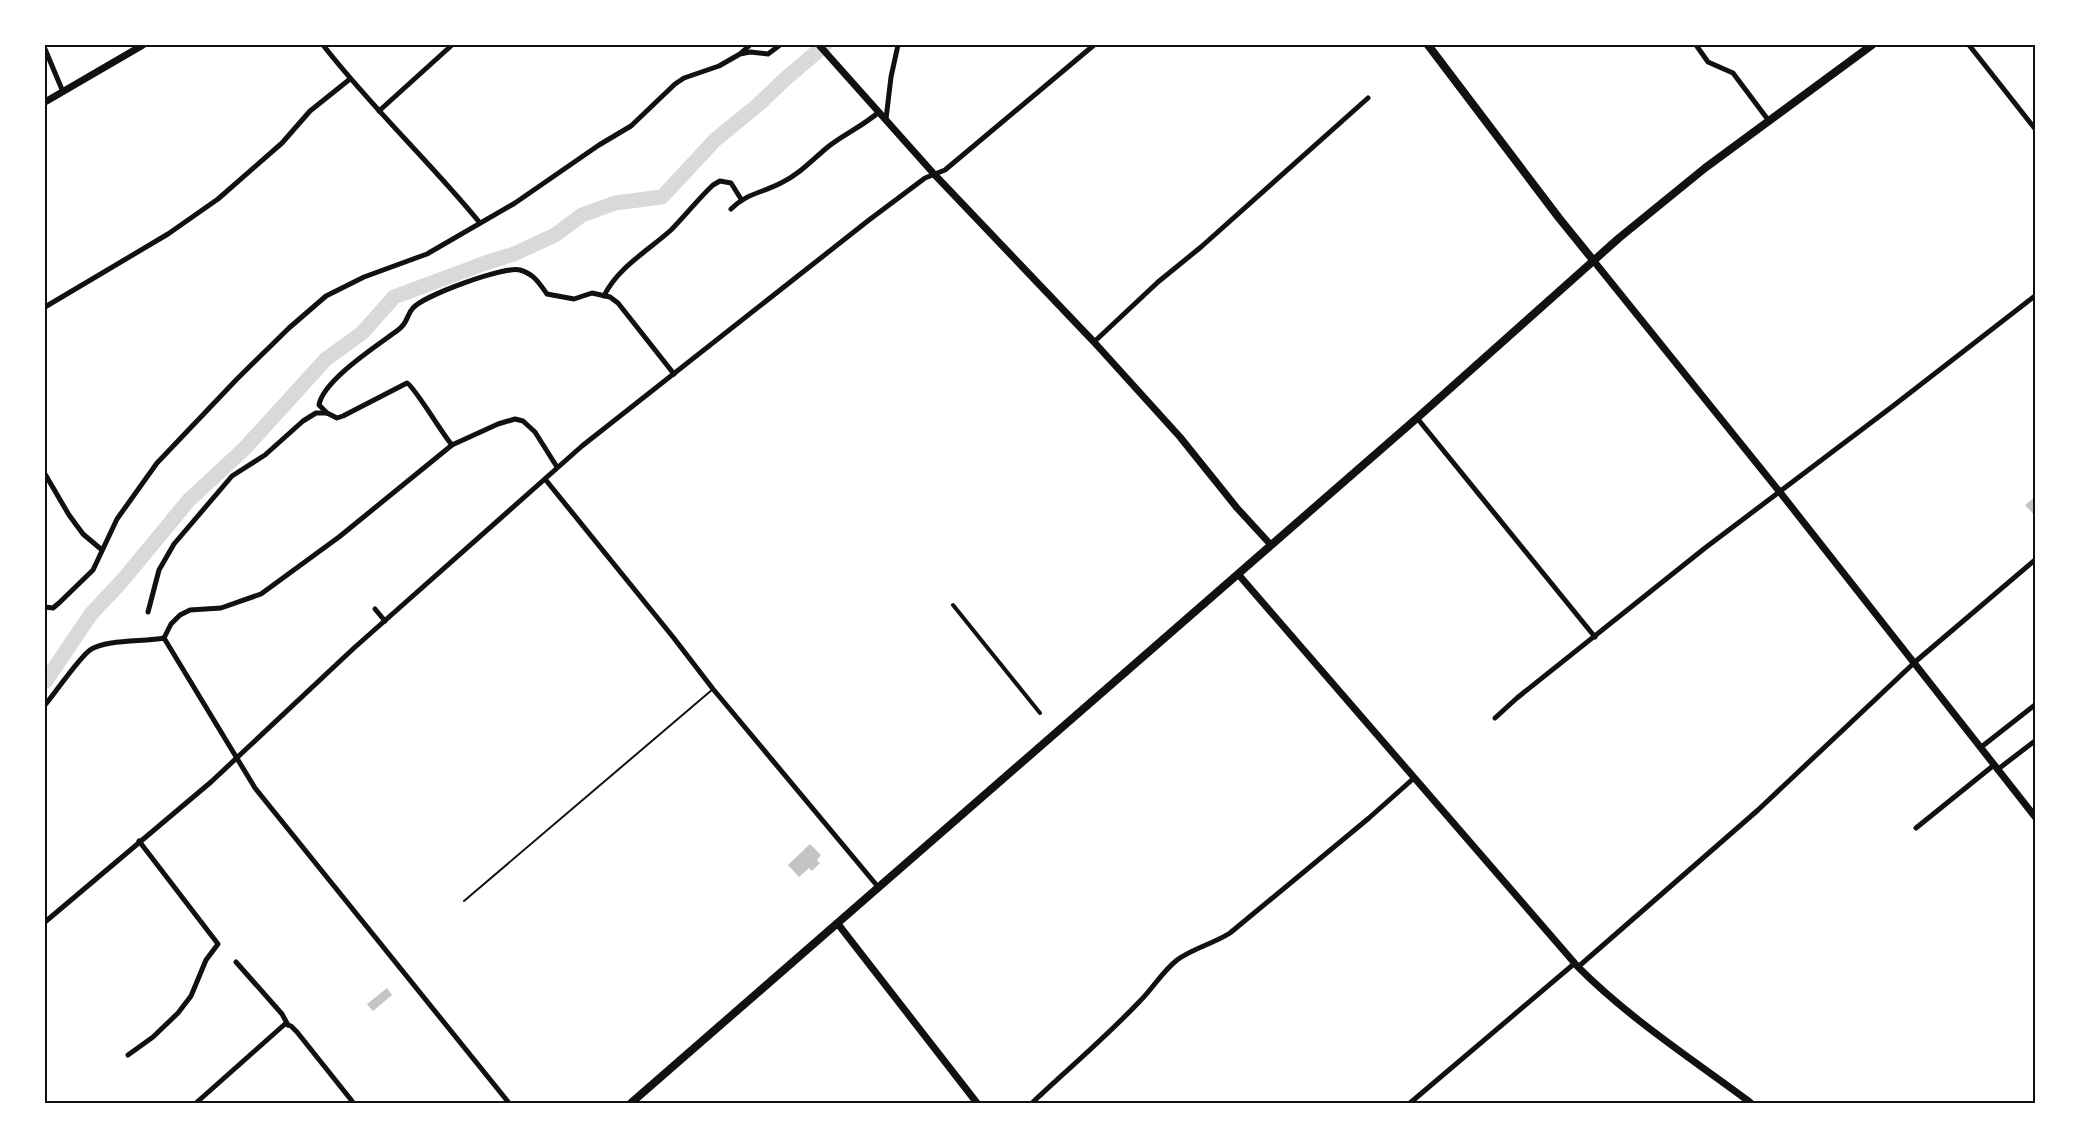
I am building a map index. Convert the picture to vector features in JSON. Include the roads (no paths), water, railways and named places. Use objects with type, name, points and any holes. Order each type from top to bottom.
[{"type":"main road","points":[[1428,45],[1593,260]]},
{"type":"main road","points":[[631,1103],[1417,418],[1593,260],[1705,168],[1872,45]]},
{"type":"street","points":[[45,102],[143,45]]},
{"type":"street","points":[[323,45],[350,79],[457,194],[480,223]]},
{"type":"street","points":[[379,111],[452,45]]},
{"type":"street","points":[[45,607],[53,608],[93,570],[117,519],[157,463],[230,386],[326,296],[340,288],[427,254],[480,223],[631,126],[675,84],[719,66],[740,54],[750,45]]},
{"type":"street","points":[[740,54],[768,54],[780,45]]},
{"type":"street","points":[[819,45],[934,174],[1094,342],[1180,437],[1237,508],[1271,545]]},
{"type":"street","points":[[886,119],[898,45]]},
{"type":"street","points":[[45,922],[236,758],[557,467],[869,220],[925,178],[945,170],[1094,45]]},
{"type":"street","points":[[1696,45],[1708,62],[1733,73],[1769,121]]},
{"type":"street","points":[[1969,45],[2036,130]]},
{"type":"street","points":[[45,49],[63,92]]},
{"type":"street","points":[[45,307],[168,234],[218,199],[282,143],[310,111],[350,79]]},
{"type":"street","points":[[1094,342],[1158,282],[1201,247],[1368,98]]},
{"type":"street","points":[[732,209],[741,199],[795,175],[815,161],[827,148],[879,112]]},
{"type":"street","points":[[604,296],[608,287],[621,273],[670,230],[698,199],[720,181],[731,183],[741,199]]},
{"type":"street","points":[[1593,260],[1915,662],[2036,818]]},
{"type":"street","points":[[316,413],[320,397],[331,385],[379,342],[407,323],[412,309],[431,297],[483,276],[518,269],[534,275],[546,294],[574,299],[592,293],[618,303],[674,374]]},
{"type":"street","points":[[1495,718],[1516,698],[1779,491],[2036,295]]},
{"type":"street","points":[[319,405],[327,413],[337,418],[410,383],[452,446]]},
{"type":"street","points":[[148,612],[159,570],[174,544],[232,476],[265,455],[303,421],[316,413],[327,413]]},
{"type":"street","points":[[1417,418],[1595,637]]},
{"type":"street","points":[[164,638],[171,624],[180,615],[190,610],[221,608],[261,594],[339,537],[452,446],[498,424],[514,419],[523,421],[535,432],[557,467]]},
{"type":"street","points":[[45,474],[83,534],[102,550]]},
{"type":"street","points":[[546,479],[713,689],[879,888]]},
{"type":"street","points":[[1410,1103],[1750,818],[1915,662],[2036,559]]},
{"type":"street","points":[[1238,574],[1577,965],[1610,998],[1644,1025],[1751,1103]]},
{"type":"street","points":[[953,605],[1040,713]]},
{"type":"street","points":[[375,609],[385,621]]},
{"type":"street","points":[[45,705],[91,650],[124,641],[164,638]]},
{"type":"street","points":[[164,638],[236,758],[268,806],[508,1103]]},
{"type":"street","points":[[1980,748],[2036,704]]},
{"type":"street","points":[[1916,828],[1995,767],[2036,740]]},
{"type":"street","points":[[1032,1103],[1133,1008],[1171,965],[1187,954],[1216,942],[1230,933],[1360,826],[1413,778]]},
{"type":"street","points":[[128,1055],[153,1037],[178,1013],[191,996],[206,960],[218,944],[139,841]]},
{"type":"street","points":[[838,924],[977,1103]]},
{"type":"street","points":[[236,962],[282,1014],[289,1026],[297,1032],[351,1102],[359,1098]]},
{"type":"street","points":[[196,1103],[285,1024],[289,1026]]},
{"type":"lane","points":[[464,901],[713,689]]},
{"type":"waterway","points":[[45,682],[91,614],[122,581],[189,500],[244,449],[326,359],[362,333],[394,297],[514,254],[555,235],[582,215],[615,203],[662,197],[715,140],[825,45]]}]
